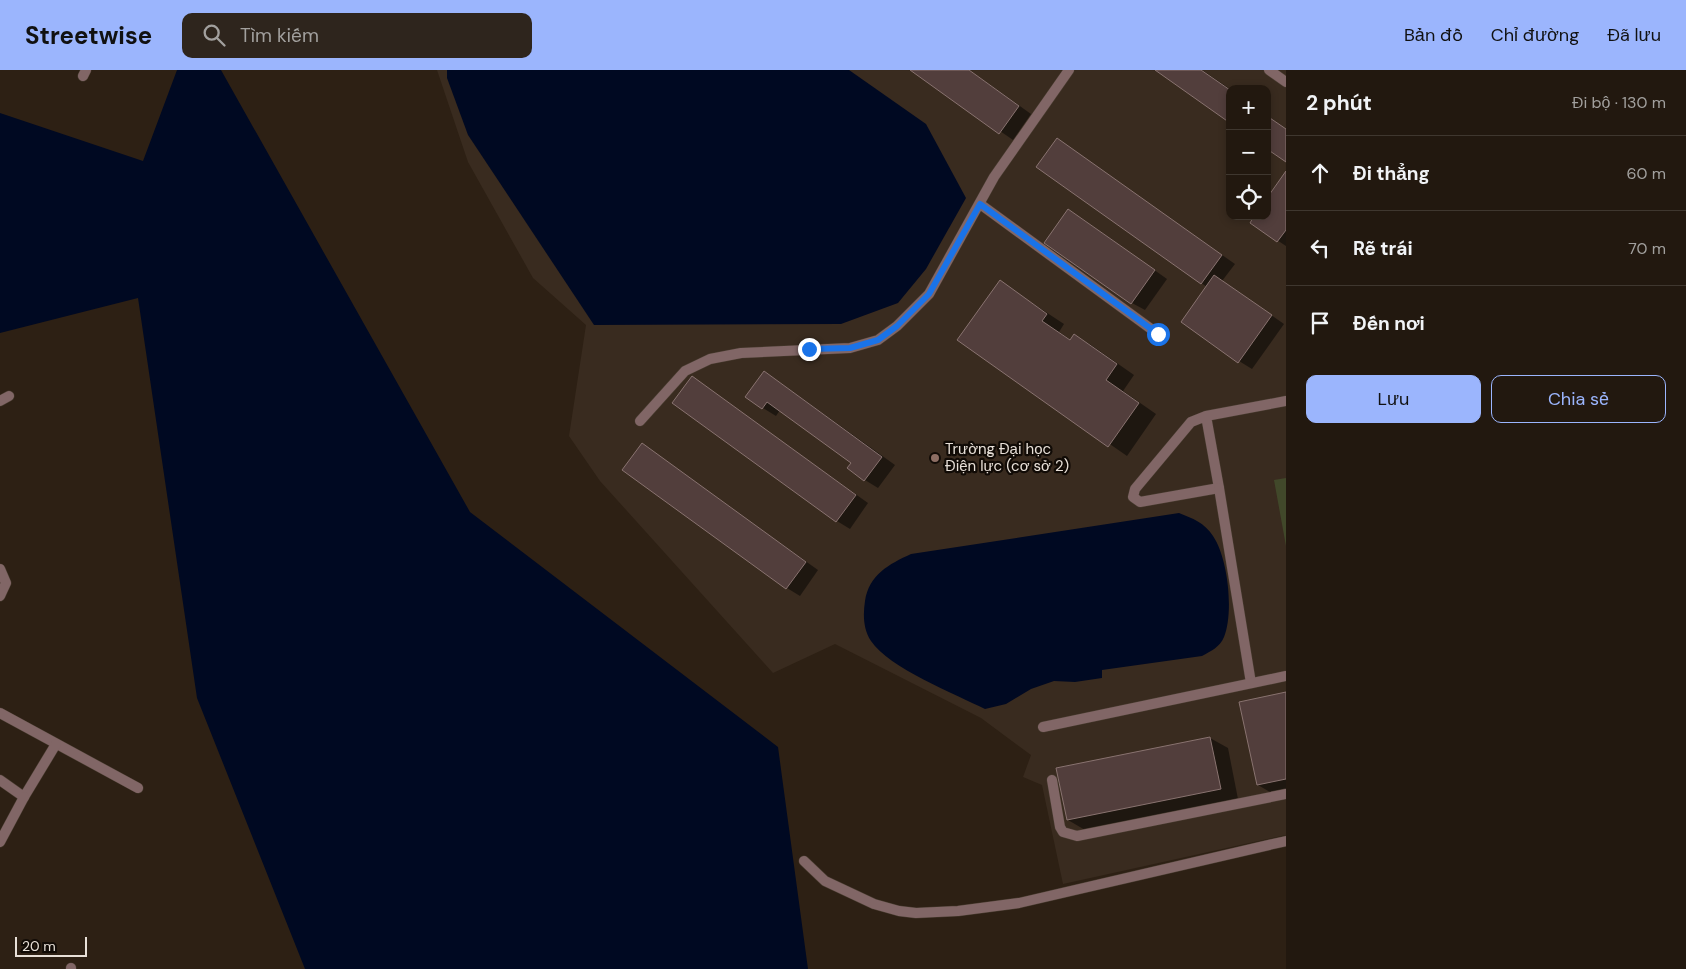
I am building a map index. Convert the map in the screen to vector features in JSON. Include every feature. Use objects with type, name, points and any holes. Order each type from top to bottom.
[{"type":"street","points":[[640,421],[685,371],[710,359],[741,353],[850,348],[878,340],[897,326],[929,294],[994,177],[1069,70]]},
{"type":"street","points":[[1269,70],[1286,82]]},
{"type":"street","points":[[980,204],[1158,334]]},
{"type":"street","points":[[1219,488],[1140,502],[1133,497],[1135,489],[1191,422],[1206,416],[1286,402]]},
{"type":"street","points":[[1206,416],[1251,683]]},
{"type":"street","points":[[0,569],[6,583],[0,596]]},
{"type":"street","points":[[1043,727],[1286,676]]},
{"type":"street","points":[[0,713],[138,788]]},
{"type":"street","points":[[0,842],[56,744]]},
{"type":"street","points":[[0,780],[24,797]]},
{"type":"street","points":[[1052,780],[1060,827],[1064,832],[1077,836],[1286,794]]},
{"type":"street","points":[[804,861],[825,881],[874,904],[898,911],[916,913],[1019,903],[1286,841]]},
{"type":"shaded area","name":"Trường Đại học Điện lực (cơ sở 2)","points":[[437,70],[1286,70],[1286,835],[1063,884],[1042,785],[1023,777],[1031,755],[981,718],[835,644],[773,673],[600,481],[569,436],[586,325],[533,278],[468,162]]},
{"type":"green space","points":[[1286,478],[1286,546],[1274,480]]},
{"type":"water","points":[[177,70],[221,70],[470,512],[778,747],[808,969],[305,969],[197,698],[138,298],[0,333],[0,113],[143,161]]},
{"type":"water","points":[[447,70],[849,70],[926,124],[966,198],[926,269],[898,303],[841,324],[594,325],[468,135],[447,78]]},
{"type":"water","points":[[1179,513],[1198,522],[1210,531],[1218,546],[1226,571],[1229,614],[1224,637],[1215,648],[1202,656],[1102,670],[1102,678],[1075,682],[1054,681],[1031,689],[1006,704],[985,709],[924,680],[892,661],[871,641],[866,632],[864,606],[871,584],[881,571],[911,554]]},
{"type":"building","points":[[910,70],[969,70],[1019,106],[999,134]]},
{"type":"building","points":[[1155,70],[1201,70],[1226,87],[1226,120]]},
{"type":"building","points":[[1271,119],[1286,129],[1286,162],[1271,152]]},
{"type":"building","points":[[1057,138],[1222,255],[1201,284],[1036,167]]},
{"type":"building","points":[[1286,171],[1286,230],[1277,242],[1250,223],[1252,220],[1271,220],[1271,192]]},
{"type":"building","points":[[1068,209],[1155,270],[1131,304],[1044,243]]},
{"type":"building","points":[[1214,275],[1272,315],[1238,363],[1181,322]]},
{"type":"building","points":[[1000,280],[1047,314],[1042,321],[1070,340],[1074,334],[1117,364],[1106,380],[1139,403],[1108,447],[957,340]]},
{"type":"building","points":[[764,371],[882,457],[864,481],[847,468],[851,463],[767,402],[762,409],[745,397]]},
{"type":"building","points":[[692,376],[856,495],[836,522],[672,403]]},
{"type":"building","points":[[642,443],[806,562],[786,589],[622,470]]},
{"type":"building","points":[[1286,692],[1286,779],[1257,785],[1239,702]]},
{"type":"building","points":[[1210,737],[1221,789],[1067,820],[1056,768]]},
{"type":"place","name":"Trường Đại học Điện lực (cơ sở 2)","points":[[935,458]]},
{"type":"route","points":[[809,349],[850,348],[878,340],[897,326],[929,294],[980,204],[1158,334]]}]
